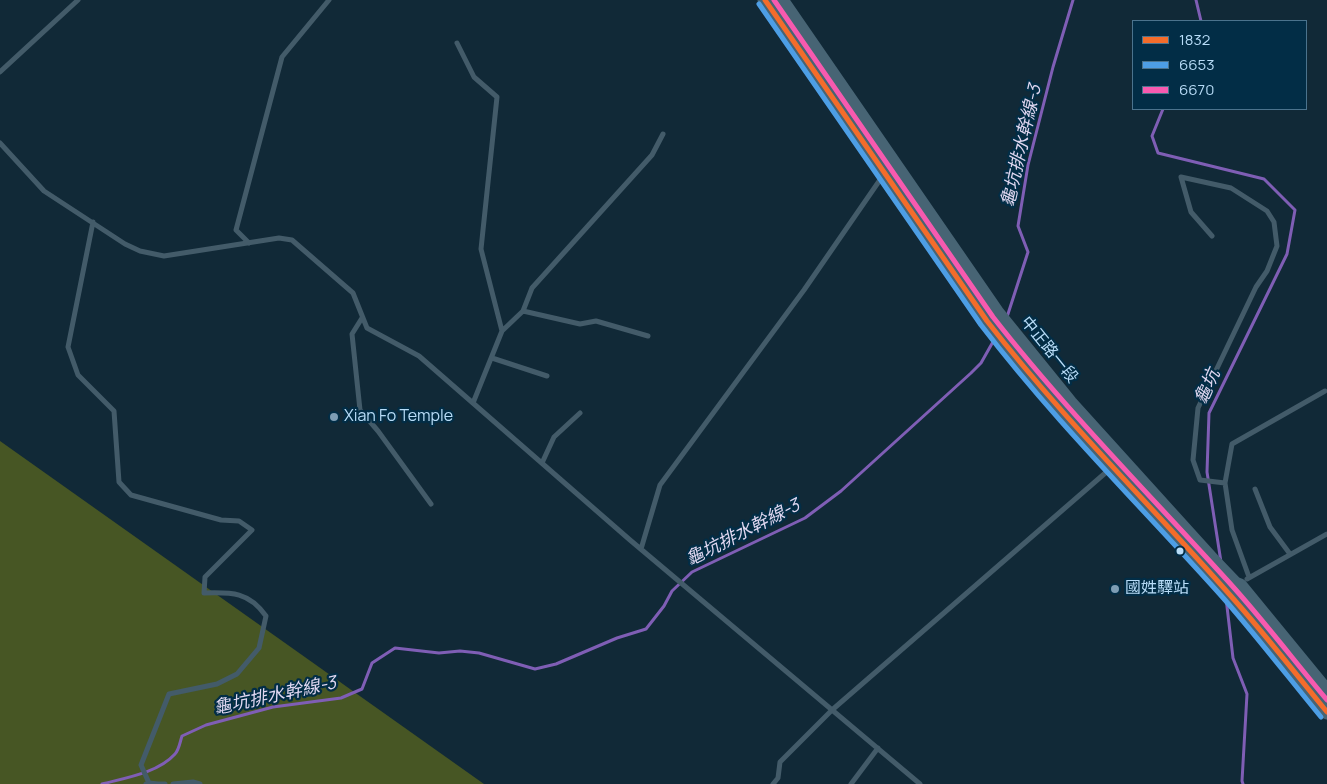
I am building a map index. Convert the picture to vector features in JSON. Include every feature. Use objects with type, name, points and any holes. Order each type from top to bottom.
[{"type":"main road","name":"中正路一段","points":[[765,0],[890,169],[1001,328],[1070,404],[1116,464],[1117,471],[1211,567],[1239,586],[1327,692]]},
{"type":"main road","name":"中正路一段","points":[[780,0],[890,169]]},
{"type":"main road","name":"中正路一段","points":[[1239,586],[1327,712]]},
{"type":"lane","points":[[0,72],[78,0]]},
{"type":"lane","points":[[249,243],[236,230],[282,58],[329,0]]},
{"type":"lane","points":[[457,43],[474,77],[497,97],[481,249],[502,331]]},
{"type":"lane","points":[[473,402],[502,331],[523,311],[532,288],[652,156],[663,134]]},
{"type":"lane","points":[[0,143],[44,191],[140,251],[164,256],[280,238],[292,240],[353,293],[367,328],[419,356],[641,549],[920,784]]},
{"type":"lane","points":[[641,549],[660,485],[804,290],[890,169]]},
{"type":"lane","points":[[1212,236],[1191,212],[1181,177],[1231,188],[1267,211],[1274,222],[1277,234],[1277,246],[1267,271],[1256,288],[1198,408],[1193,460],[1200,480],[1225,482]]},
{"type":"lane","points":[[93,222],[68,347],[78,375],[114,411],[119,482],[131,496],[221,520],[239,521],[252,530],[205,577],[204,593],[233,592],[258,604],[266,616],[259,648],[237,674],[217,684],[169,694],[142,765],[148,781],[165,784]]},
{"type":"lane","points":[[523,311],[580,324],[596,321],[648,336]]},
{"type":"lane","points":[[362,318],[352,334],[360,410],[378,431],[431,504]]},
{"type":"lane","points":[[492,358],[547,376]]},
{"type":"lane","points":[[1325,391],[1232,444],[1225,482],[1239,586],[1290,554],[1327,534]]},
{"type":"lane","points":[[542,463],[554,437],[580,413]]},
{"type":"lane","points":[[773,784],[778,778],[780,762],[832,710],[1116,464]]},
{"type":"lane","points":[[1255,489],[1270,527],[1290,554]]},
{"type":"lane","points":[[851,784],[878,748]]},
{"type":"lane","points":[[173,784],[193,782],[200,784]]},
{"type":"green space","points":[[0,441],[484,784],[0,784]]},
{"type":"waterway","name":"龜坑排水幹線-3","points":[[1007,317],[1028,252],[1018,226],[1028,165],[1053,67],[1073,0]]},
{"type":"waterway","name":"龜坑","points":[[1196,0],[1201,20]]},
{"type":"waterway","name":"龜坑","points":[[1163,110],[1152,136],[1158,153],[1264,179],[1295,210],[1287,254],[1209,413],[1207,472],[1221,562]]},
{"type":"waterway","name":"龜坑排水幹線-3","points":[[102,784],[141,774],[160,766],[176,752],[182,736],[206,725],[273,707],[341,698],[362,689],[372,663],[395,648],[439,653],[460,651],[479,653],[535,669],[556,664],[617,638],[646,629],[664,606],[672,591],[692,572],[805,518],[841,491],[971,373],[981,363],[994,340]]},
{"type":"waterway","name":"龜坑","points":[[1226,598],[1233,658],[1247,694],[1243,784]]},
{"type":"transit line","name":"1832","points":[[765,0],[987,321],[1075,426],[1243,609],[1327,712]]},
{"type":"transit line","name":"6670","points":[[774,0],[993,317],[1081,422],[1247,603],[1327,700]]},
{"type":"transit line","name":"6653","points":[[759,4],[981,325],[1070,431],[1225,600],[1321,717]]},
{"type":"place","name":"Xian Fo Temple","points":[[334,417]]},
{"type":"place","name":"國姓驛站","points":[[1115,589]]}]
